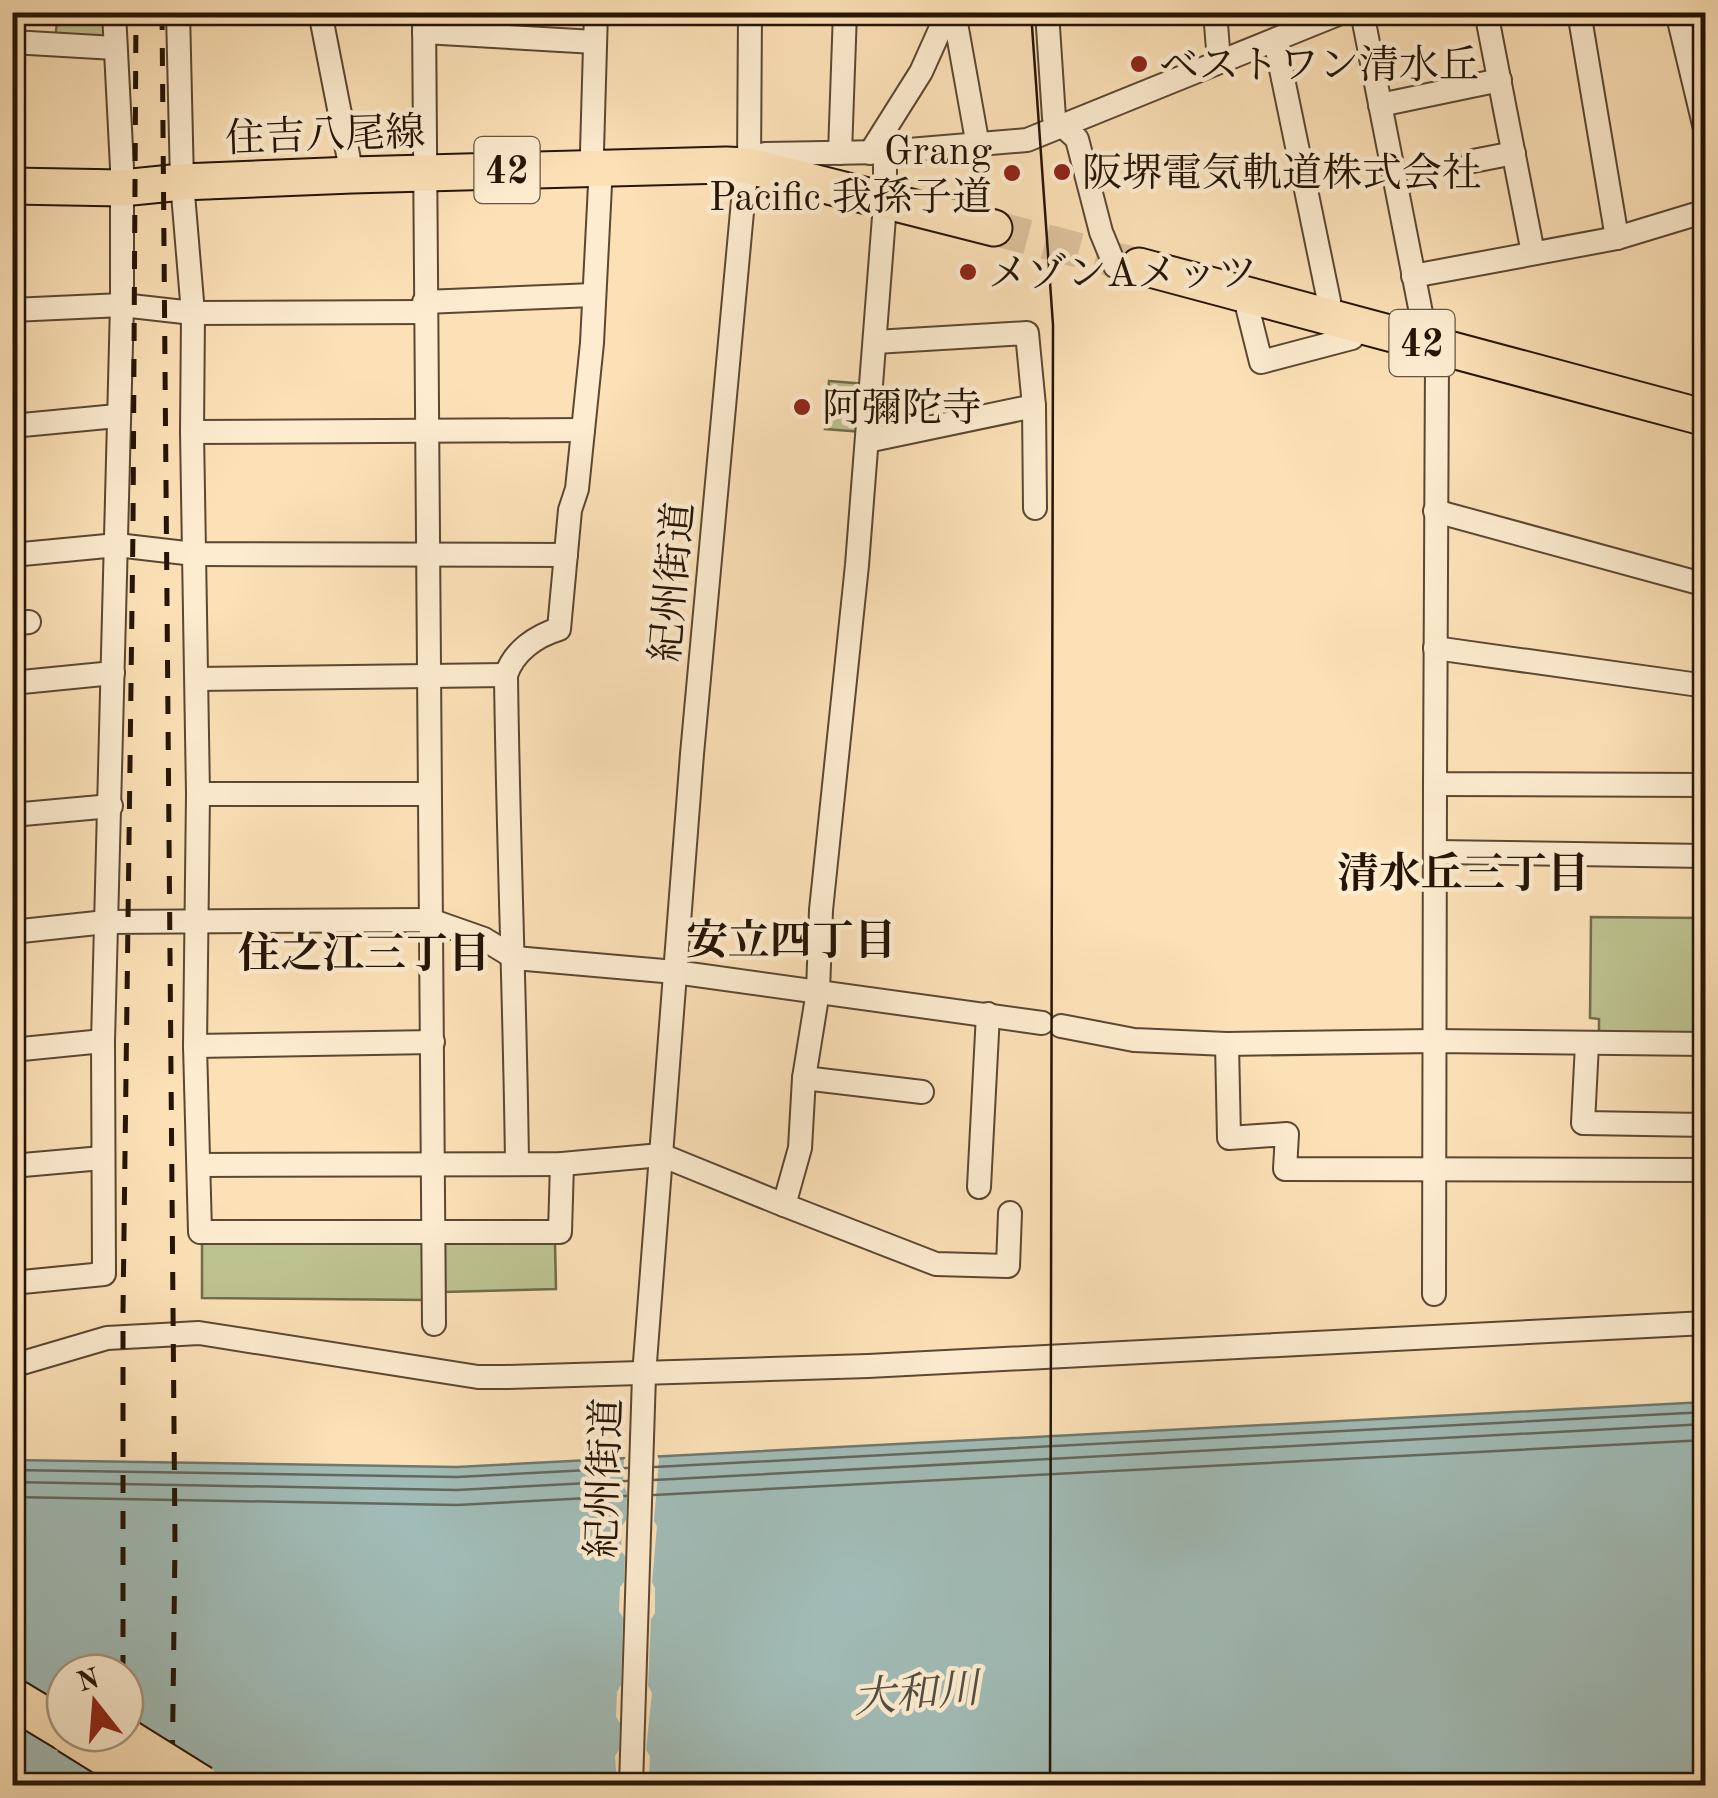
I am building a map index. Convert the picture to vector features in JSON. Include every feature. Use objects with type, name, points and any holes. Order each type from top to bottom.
[{"type":"highway","points":[[12,1669],[45,1690]]},
{"type":"highway","points":[[12,1698],[45,1718]]},
{"type":"highway","points":[[145,1751],[201,1786]]},
{"type":"highway","points":[[101,1753],[154,1786]]},
{"type":"main road","name":"住吉八尾線","points":[[12,186],[122,188],[352,174],[596,168],[753,156],[1007,231]]},
{"type":"main road","name":"42","points":[[1131,266],[1706,418]]},
{"type":"street","points":[[12,1283],[104,1274],[103,1041],[122,305],[122,188],[114,12]]},
{"type":"street","points":[[178,12],[182,182],[193,313],[198,794],[195,1046],[200,1232],[560,1232],[562,1164]]},
{"type":"street","points":[[320,12],[352,174]]},
{"type":"street","points":[[517,1163],[506,675],[511,661],[540,634],[560,629],[592,343],[600,185],[592,151],[596,12]]},
{"type":"street","name":"紀州街道","points":[[631,1786],[644,1381],[674,972],[744,190],[753,156],[750,12]]},
{"type":"street","points":[[840,160],[846,12]]},
{"type":"street","points":[[885,186],[878,152],[951,12]]},
{"type":"street","points":[[951,12],[978,146]]},
{"type":"street","points":[[1047,12],[1054,118],[1068,123],[1077,139],[1106,248],[1116,266],[1131,266]]},
{"type":"street","points":[[1215,12],[1219,61]]},
{"type":"street","points":[[840,160],[885,186],[999,215],[1007,231],[992,244],[768,186],[753,156],[840,160],[878,152],[1027,140],[1343,12]]},
{"type":"street","points":[[1362,12],[1414,276],[1432,344],[1434,1294]]},
{"type":"street","points":[[1486,12],[1533,253]]},
{"type":"street","points":[[1579,12],[1617,238]]},
{"type":"street","points":[[1677,12],[1706,134]]},
{"type":"street","points":[[434,1324],[424,22],[595,42]]},
{"type":"street","points":[[1274,40],[1329,301]]},
{"type":"street","points":[[12,42],[114,48]]},
{"type":"street","points":[[1380,105],[1500,80]]},
{"type":"street","points":[[1473,161],[1514,153]]},
{"type":"street","points":[[1414,276],[1617,238],[1706,211]]},
{"type":"street","points":[[784,1205],[800,1148],[804,1078],[818,991],[821,910],[867,441],[884,217]]},
{"type":"street","points":[[1143,250],[1329,301],[1432,344],[1352,338],[1136,280],[1128,274],[1131,266],[1127,256],[1143,250]]},
{"type":"street","points":[[12,310],[122,305],[193,313],[425,307],[593,295]]},
{"type":"street","points":[[1248,310],[1261,362],[1352,338]]},
{"type":"street","points":[[875,342],[1027,332],[1034,406],[1036,508]]},
{"type":"street","points":[[867,441],[1034,406]]},
{"type":"street","points":[[12,426],[118,416]]},
{"type":"street","points":[[192,432],[583,430]]},
{"type":"street","points":[[1434,511],[1706,585]]},
{"type":"street","points":[[12,554],[117,545],[194,554],[566,555]]},
{"type":"street","points":[[1435,648],[1706,686]]},
{"type":"street","points":[[12,683],[114,673]]},
{"type":"street","points":[[197,679],[506,675]]},
{"type":"street","points":[[1434,784],[1706,784]]},
{"type":"street","points":[[198,794],[429,794]]},
{"type":"street","points":[[12,815],[110,806]]},
{"type":"street","points":[[1434,852],[1706,856]]},
{"type":"street","points":[[12,932],[106,922],[430,920],[484,939],[515,958],[674,972],[818,991],[988,1014],[1134,1040],[1227,1044],[1433,1040],[1706,1044]]},
{"type":"street","points":[[978,1187],[988,1014]]},
{"type":"street","points":[[12,1050],[103,1041]]},
{"type":"street","points":[[195,1046],[433,1042]]},
{"type":"street","points":[[1227,1044],[1229,1138],[1287,1134],[1285,1170],[1706,1170]]},
{"type":"street","points":[[1587,1044],[1583,1123],[1706,1126]]},
{"type":"street","points":[[804,1078],[922,1092]]},
{"type":"street","points":[[12,1166],[102,1158]]},
{"type":"street","points":[[198,1165],[660,1162],[936,1264],[1008,1266],[1010,1213]]},
{"type":"street","points":[[12,1366],[107,1338],[199,1333],[478,1378],[644,1381],[1706,1323]]},
{"type":"green space","points":[[58,13],[109,13],[109,44],[55,40]]},
{"type":"green space","points":[[829,381],[866,384],[862,432],[825,429]]},
{"type":"green space","points":[[1591,917],[1705,918],[1705,1034],[1599,1033],[1599,1019],[1590,1018]]},
{"type":"green space","points":[[202,1239],[426,1241],[427,1300],[202,1298]]},
{"type":"green space","points":[[555,1242],[556,1289],[445,1292],[445,1243]]},
{"type":"water","name":"大和川","points":[[1705,1402],[1705,1785],[13,1786],[13,1460],[457,1467]]},
{"type":"pier","points":[[656,1452],[657,1526],[652,1582],[655,1613],[651,1619],[648,1686],[652,1693],[646,1750],[650,1756],[649,1782],[617,1785],[615,1756],[619,1750],[620,1723],[616,1717],[623,1618],[619,1611],[625,1556],[621,1551],[627,1492],[623,1485],[624,1460],[628,1453]]},
{"type":"tunnel","points":[[994,228],[1139,266]]},
{"type":"tram line","points":[[1031,12],[1053,325],[1050,1786]]},
{"type":"railway","points":[[123,1653],[136,12]]},
{"type":"railway","points":[[162,12],[175,1543],[172,1786]]},
{"type":"railway","points":[[124,1753],[124,1786]]},
{"type":"place","name":"ベストワン清水丘","points":[[1139,64]]},
{"type":"place","name":"阪堺電気軌道株式会社","points":[[1062,172]]},
{"type":"place","name":"Grang Pacific 我孫子道","points":[[1012,173]]},
{"type":"place","name":"メゾンAメッツ","points":[[968,272]]},
{"type":"place","name":"阿彌陀寺","points":[[802,407]]},
{"type":"district","name":"清水丘三丁目","points":[[1463,872]]},
{"type":"district","name":"安立四丁目","points":[[791,939]]},
{"type":"district","name":"住之江三丁目","points":[[364,952]]}]
